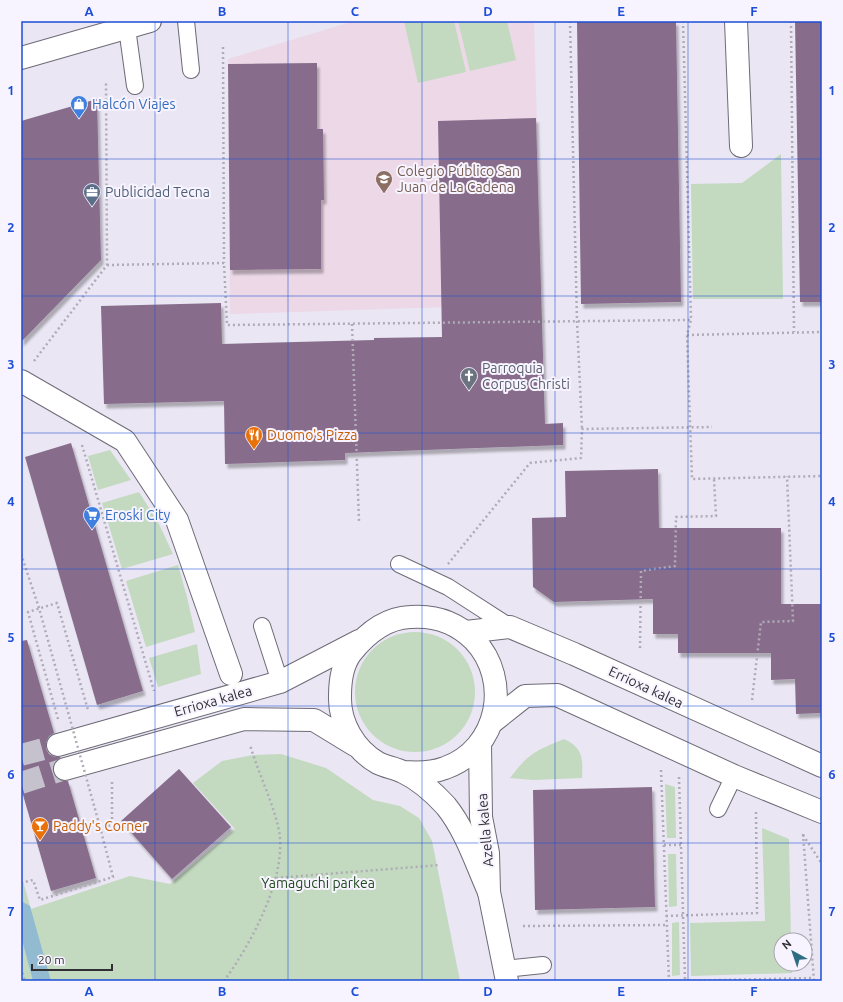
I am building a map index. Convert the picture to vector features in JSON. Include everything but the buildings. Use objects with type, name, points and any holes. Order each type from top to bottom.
[{"type":"street","points":[[21,58],[150,21]]},
{"type":"street","points":[[736,21],[741,146]]},
{"type":"street","points":[[26,373],[71,409],[125,440],[177,520],[231,674]]},
{"type":"street","points":[[424,616],[446,621],[466,632],[483,650],[494,673],[496,698],[491,723],[480,743],[465,758],[446,768],[425,773],[404,772],[378,763],[358,746],[345,726],[339,704],[340,680],[348,658],[362,639],[380,625],[401,617],[424,616]]},
{"type":"street","name":"Errioxa kalea","points":[[466,632],[510,627],[574,654],[743,732],[822,766]]},
{"type":"street","name":"Errioxa kalea","points":[[58,745],[280,682],[362,639]]},
{"type":"street","points":[[491,723],[525,696],[557,695],[734,776],[822,812]]},
{"type":"street","name":"Errioxa kalea","points":[[65,769],[244,719],[314,720],[358,746]]},
{"type":"street","name":"Azella kalea","points":[[480,743],[481,817],[488,853],[489,892],[505,975]]},
{"type":"street","name":"Azella kalea","points":[[404,772],[438,797],[457,820],[489,892]]},
{"type":"lane","points":[[186,21],[191,70]]},
{"type":"lane","points":[[127,28],[135,86]]},
{"type":"lane","points":[[399,564],[448,587],[510,627]]},
{"type":"lane","points":[[262,626],[280,682]]},
{"type":"lane","points":[[718,809],[734,776]]},
{"type":"lane","points":[[505,975],[543,965]]},
{"type":"path","points":[[448,564],[530,463],[581,458],[582,429],[577,321],[570,21]]},
{"type":"path","points":[[683,21],[691,320],[687,335],[692,479],[822,476]]},
{"type":"path","points":[[791,21],[794,332]]},
{"type":"path","points":[[223,47],[224,263],[227,325],[691,320]]},
{"type":"path","points":[[26,373],[107,265],[106,82]]},
{"type":"path","points":[[107,265],[224,263]]},
{"type":"path","points":[[352,324],[359,521]]},
{"type":"path","points":[[687,335],[822,332]]},
{"type":"path","points":[[71,409],[155,696]]},
{"type":"path","points":[[582,429],[712,427]]},
{"type":"path","points":[[752,700],[761,622],[794,621],[787,476]]},
{"type":"path","points":[[640,648],[641,571],[675,566],[676,517],[716,516],[714,479]]},
{"type":"path","points":[[21,554],[39,608],[113,877],[40,900],[33,880],[21,883]]},
{"type":"path","points":[[60,723],[28,612],[39,608],[57,604],[89,715]]},
{"type":"path","points":[[224,981],[239,961],[256,931],[276,878],[280,849],[278,827],[250,745]]},
{"type":"path","points":[[661,768],[669,981]]},
{"type":"path","points":[[679,776],[685,980]]},
{"type":"path","points":[[100,827],[112,825],[112,781]]},
{"type":"path","points":[[666,916],[756,913],[756,811]]},
{"type":"path","points":[[679,981],[814,980],[803,834],[822,864]]},
{"type":"path","points":[[664,845],[681,845]]},
{"type":"path","points":[[276,878],[440,865]]},
{"type":"path","points":[[523,926],[667,925]]},
{"type":"path","points":[[21,968],[25,981]]},
{"type":"shaded area","name":"Colegio Público San Juan de La Cadena","points":[[354,21],[534,21],[542,304],[230,314],[228,59]]},
{"type":"green space","points":[[404,21],[454,21],[466,72],[418,83]]},
{"type":"green space","points":[[458,21],[507,21],[516,60],[470,71]]},
{"type":"green space","points":[[781,154],[783,299],[693,299],[691,184],[742,183]]},
{"type":"green space","points":[[110,450],[131,480],[98,490],[88,456]]},
{"type":"green space","points":[[139,492],[159,524],[173,554],[122,569],[102,503]]},
{"type":"green space","points":[[178,565],[195,632],[146,647],[126,581]]},
{"type":"green space","points":[[415,632],[438,636],[458,649],[471,669],[475,692],[471,715],[458,735],[438,748],[415,752],[392,748],[372,735],[359,715],[355,692],[359,669],[372,649],[392,636]]},
{"type":"green space","points":[[197,644],[201,674],[158,687],[149,658]]},
{"type":"green space","points":[[564,739],[575,746],[580,754],[582,759],[582,778],[533,780],[510,778],[522,763],[533,754]]},
{"type":"green space","name":"Yamaguchi parkea","points":[[281,754],[326,768],[373,800],[400,806],[419,818],[432,841],[460,981],[21,981],[21,874],[31,909],[130,876],[170,884],[235,829],[193,783],[222,761],[253,755]]},
{"type":"green space","points":[[665,784],[675,787],[676,838],[667,838]]},
{"type":"green space","points":[[762,828],[789,839],[791,932],[773,932],[773,972],[792,973],[691,976],[690,923],[765,921]]},
{"type":"green space","points":[[668,854],[676,854],[677,906],[669,907]]},
{"type":"green space","points":[[679,922],[680,975],[672,976],[672,923]]},
{"type":"water","points":[[21,901],[30,906],[51,981],[33,981],[21,936]]},
{"type":"tunnel","points":[[21,755],[58,745]]},
{"type":"tunnel","points":[[21,783],[65,769]]},
{"type":"place","name":"Halcón Viajes","points":[[79,119]]},
{"type":"place","name":"Colegio Público San Juan de La Cadena","points":[[384,194]]},
{"type":"place","name":"Publicidad Tecna","points":[[92,207]]},
{"type":"place","name":"Parroquia Corpus Christi","points":[[469,391]]},
{"type":"place","name":"Duomo's Pizza","points":[[254,450]]},
{"type":"place","name":"Eroski City","points":[[92,530]]},
{"type":"place","name":"Paddy's Corner","points":[[40,841]]}]
